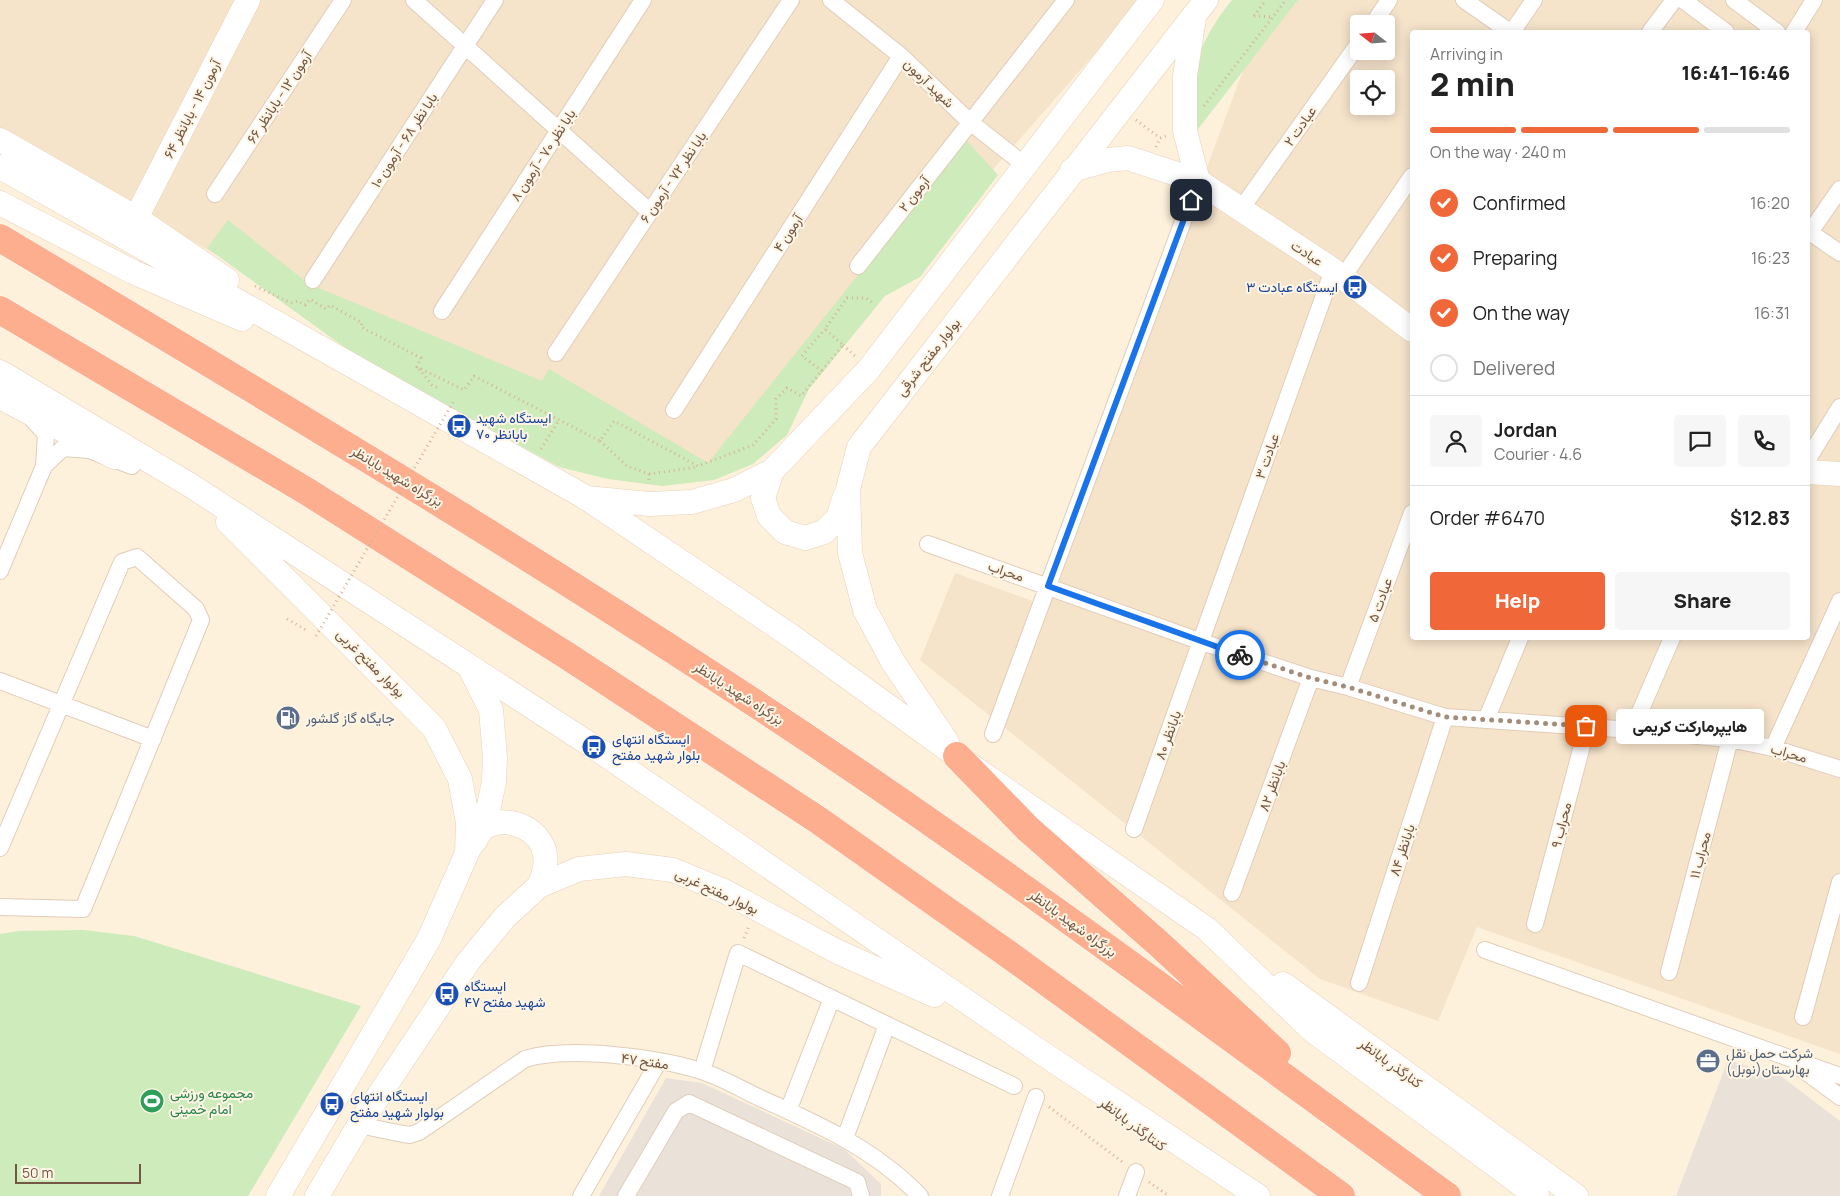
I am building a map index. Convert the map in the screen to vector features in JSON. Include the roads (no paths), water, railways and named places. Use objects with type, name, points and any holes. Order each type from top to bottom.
[{"type":"highway","name":"بزرگراه شهید بابانظر","points":[[0,238],[431,497],[611,609],[856,771],[1036,896],[1447,1196]]},
{"type":"highway","points":[[0,310],[308,492],[570,657],[810,815],[1008,954],[1342,1196]]},
{"type":"highway","points":[[957,756],[1028,829],[1158,943],[1367,1138]]},
{"type":"main road","name":"آرمون ۱۴ - بابانظر ۶۴","points":[[136,218],[248,0]]},
{"type":"main road","points":[[585,497],[650,504],[692,502],[734,490],[772,471],[870,369],[1152,0]]},
{"type":"main road","points":[[1198,181],[1185,131],[1185,76],[1200,8]]},
{"type":"main road","name":"بولوار مفتح شرقی","points":[[957,756],[893,662],[865,610],[850,553],[848,489],[859,447],[1072,170],[1200,8]]},
{"type":"main road","points":[[0,140],[136,218],[363,372]]},
{"type":"main road","name":"عبادت","points":[[1072,170],[1108,160],[1128,158],[1198,181],[1338,273],[1410,328]]},
{"type":"main road","points":[[0,167],[585,497],[791,636],[957,756],[1206,929],[1312,1030],[1536,1196]]},
{"type":"main road","points":[[0,203],[132,272],[363,372]]},
{"type":"main road","points":[[0,372],[190,485],[594,747],[1039,1051],[1258,1196]]},
{"type":"main road","points":[[0,397],[132,466],[190,485]]},
{"type":"main road","points":[[772,471],[763,498],[769,516],[785,532],[805,538],[824,532],[838,518],[848,489]]},
{"type":"main road","points":[[1810,472],[1840,474]]},
{"type":"main road","name":"بولوار مفتح غربی","points":[[190,485],[434,728],[460,779],[468,823],[467,853],[430,939],[278,1196]]},
{"type":"main road","points":[[467,853],[488,810],[494,782],[495,758],[490,710],[468,666]]},
{"type":"main road","points":[[467,853],[486,826],[512,823],[527,828],[539,840],[545,854],[545,871],[539,886]]},
{"type":"main road","name":"بولوار مفتح غربی","points":[[317,1196],[359,1125],[468,962],[506,917],[539,886],[579,869],[626,864],[673,870],[724,891],[836,951],[914,984],[1039,1051]]},
{"type":"main road","name":"کنارگذر بابانظر","points":[[1206,929],[1576,1196]]},
{"type":"main road","name":"کنتارگذر بابانظر","points":[[1039,1051],[1228,1196]]},
{"type":"street","name":"آرمون ۱۲ - بابانظر ۶۶","points":[[215,194],[343,0]]},
{"type":"street","points":[[414,0],[650,212]]},
{"type":"street","name":"بابا نظر ۶۸ - آرمون ۱۰","points":[[313,280],[496,0]]},
{"type":"street","name":"بابا نظر ۷۰ - آرمون ۸","points":[[442,311],[643,0]]},
{"type":"street","name":"بابا نظر ۷۲ - آرمون ۶","points":[[556,353],[791,0]]},
{"type":"street","name":"شهید آرمون","points":[[831,0],[901,56],[970,122],[1026,166]]},
{"type":"street","name":"آرمون ۲","points":[[858,266],[1066,0]]},
{"type":"street","points":[[1378,15],[1389,0]]},
{"type":"street","points":[[1464,0],[1508,30]]},
{"type":"street","points":[[1512,30],[1534,0]]},
{"type":"street","points":[[1652,30],[1674,0]]},
{"type":"street","points":[[1682,0],[1723,30]]},
{"type":"street","points":[[1734,0],[1774,30]]},
{"type":"street","points":[[1795,30],[1814,0]]},
{"type":"street","name":"آرمون ۴","points":[[674,410],[901,56]]},
{"type":"street","name":"عبادت ۲","points":[[1241,209],[1350,56]]},
{"type":"street","name":"عبادت ۳","points":[[1202,642],[1338,273],[1410,179]]},
{"type":"street","points":[[994,734],[1198,181]]},
{"type":"street","points":[[1810,230],[1840,190]]},
{"type":"street","points":[[1810,234],[1840,253]]},
{"type":"street","points":[[1810,456],[1840,407]]},
{"type":"street","points":[[0,571],[44,466],[46,434],[26,412]]},
{"type":"street","points":[[44,466],[63,448],[89,450],[132,466]]},
{"type":"street","name":"عبادت ۵","points":[[1348,687],[1410,518]]},
{"type":"street","name":"محراب","points":[[928,544],[1202,642],[1311,678],[1348,687],[1445,717],[1586,726],[1730,739],[1773,748],[1840,769]]},
{"type":"street","points":[[0,848],[122,562],[137,557],[196,609],[201,620],[83,909],[0,907]]},
{"type":"street","points":[[1773,748],[1840,601]]},
{"type":"street","points":[[1486,720],[1519,640]]},
{"type":"street","points":[[1632,730],[1671,640]]},
{"type":"street","name":"بابانظر ۸۰","points":[[1134,829],[1202,642]]},
{"type":"street","name":"بابانظر ۸۲","points":[[1232,893],[1311,678]]},
{"type":"street","points":[[0,681],[153,739]]},
{"type":"street","name":"بابانظر ۸۴","points":[[1359,983],[1445,717]]},
{"type":"street","name":"محراب ۹","points":[[1536,924],[1586,726]]},
{"type":"street","name":"محراب ۱۱","points":[[1669,972],[1730,739]]},
{"type":"street","points":[[1803,1017],[1840,882]]},
{"type":"street","points":[[1485,950],[1840,1076]]},
{"type":"street","points":[[702,1071],[738,953],[1014,1086]]},
{"type":"street","points":[[788,1111],[832,998]]},
{"type":"street","points":[[845,1138],[887,1025]]},
{"type":"street","name":"مفتح ۴۷","points":[[359,1125],[410,1135],[419,1132],[525,1059],[536,1056],[546,1054],[608,1056],[659,1061],[702,1071],[845,1138],[899,1174],[920,1196]]},
{"type":"street","points":[[1784,1056],[1840,1097]]},
{"type":"street","points":[[580,1196],[659,1061]]},
{"type":"street","points":[[1000,1196],[1036,1097]]},
{"type":"street","points":[[626,1196],[676,1111],[689,1102],[857,1182],[861,1196]]},
{"type":"street","points":[[1127,1196],[1136,1172]]},
{"type":"place","name":"ایستگاه عبادت ۳","points":[[1355,287]]},
{"type":"place","name":"ایستگاه شهید بابانظر ۷۰","points":[[459,426]]},
{"type":"place","name":"جایگاه گاز گلشور","points":[[288,718]]},
{"type":"place","name":"هایپرمارکت کریمی","points":[[1586,726]]},
{"type":"place","name":"ایستگاه انتهای بلوار شهید مفتح","points":[[594,747]]},
{"type":"place","name":"ایستگاه شهید مفتح ۴۷","points":[[447,994]]},
{"type":"place","name":"شرکت حمل نقل بهارستان(نوبل)","points":[[1708,1061]]},
{"type":"place","name":"مجموعه ورزشی امام خمینی","points":[[152,1101]]},
{"type":"place","name":"ایستگاه انتهای بولوار شهید مفتح","points":[[332,1104]]}]
